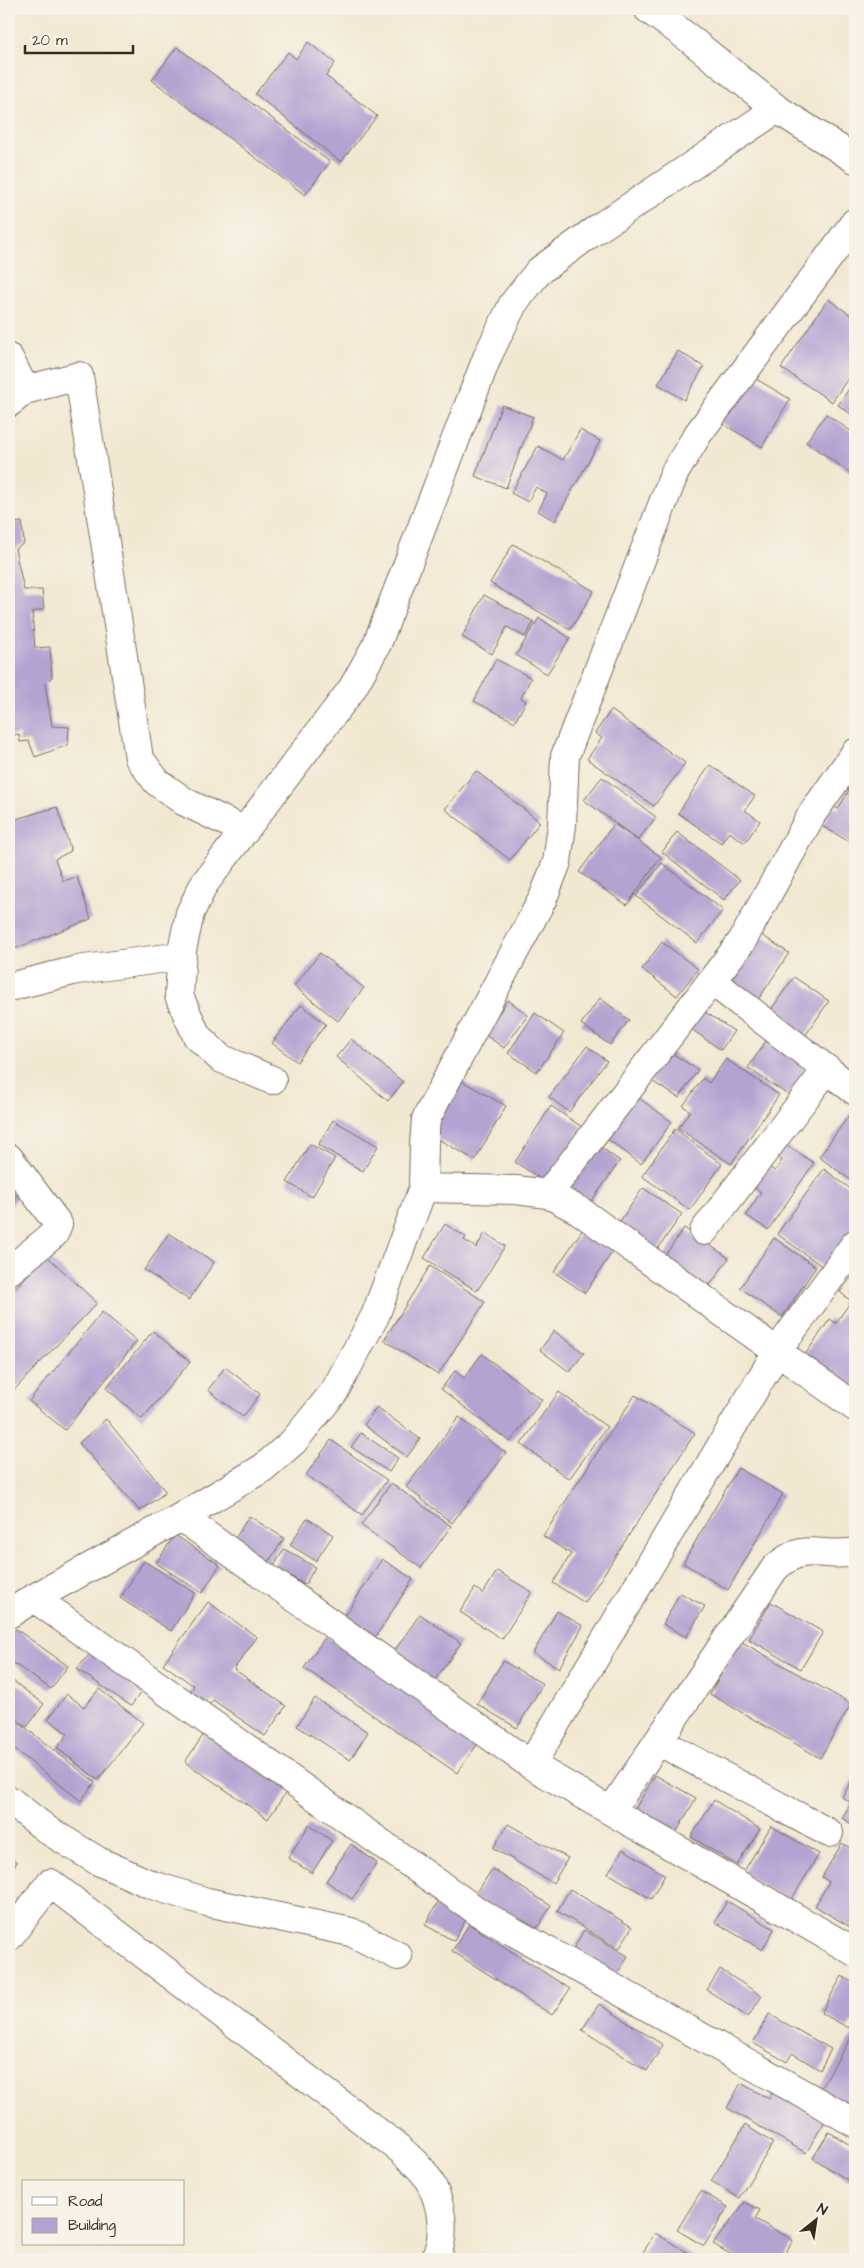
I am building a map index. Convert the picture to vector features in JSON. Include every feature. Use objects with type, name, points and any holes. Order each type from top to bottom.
[{"type":"street","points":[[648,9],[686,36],[777,109],[855,159]]},
{"type":"street","points":[[272,1080],[220,1058],[197,1036],[179,996],[182,956],[190,914],[204,884],[352,689],[377,644],[488,355],[513,304],[539,271],[594,231],[777,109]]},
{"type":"street","points":[[9,1614],[34,1598],[181,1517],[263,1468],[292,1442],[334,1392],[375,1316],[423,1188],[426,1119],[543,898],[558,862],[562,825],[565,756],[675,472],[698,434],[855,222]]},
{"type":"street","points":[[9,358],[17,397],[79,376],[139,758],[157,782],[185,802],[245,831]]},
{"type":"street","points":[[548,1194],[742,941],[812,814],[855,753]]},
{"type":"street","points":[[9,987],[77,970],[182,956]]},
{"type":"street","points":[[712,981],[855,1091]]},
{"type":"street","points":[[704,1231],[826,1069]]},
{"type":"street","points":[[9,1158],[58,1224],[54,1234],[9,1271]]},
{"type":"street","points":[[423,1188],[516,1190],[548,1194],[580,1211],[778,1350],[855,1407]]},
{"type":"street","points":[[531,1765],[778,1350],[855,1244]]},
{"type":"street","points":[[181,1517],[531,1765],[855,1952]]},
{"type":"street","points":[[611,1811],[775,1568],[787,1557],[804,1551],[842,1554],[855,1552]]},
{"type":"street","points":[[34,1598],[480,1913],[855,2123]]},
{"type":"street","points":[[658,1741],[829,1833]]},
{"type":"street","points":[[9,1800],[49,1831],[76,1848],[98,1861],[152,1885],[207,1902],[351,1932],[398,1956]]},
{"type":"street","points":[[9,1937],[76,1848]]},
{"type":"street","points":[[50,1883],[400,2149],[427,2176],[441,2208],[441,2246],[435,2259]]},
{"type":"building","points":[[308,42],[335,63],[326,76],[377,116],[341,162],[255,94],[288,52],[296,59]]},
{"type":"building","points":[[177,47],[330,162],[305,195],[152,80]]},
{"type":"building","points":[[828,299],[855,318],[855,368],[832,402],[781,368]]},
{"type":"building","points":[[678,351],[704,367],[684,400],[658,384]]},
{"type":"building","points":[[746,373],[790,399],[762,447],[718,421]]},
{"type":"building","points":[[853,383],[855,385],[855,417],[838,405]]},
{"type":"building","points":[[502,405],[533,417],[506,488],[475,476]]},
{"type":"building","points":[[826,414],[855,434],[855,476],[806,442]]},
{"type":"building","points":[[580,430],[600,441],[555,521],[538,511],[547,494],[536,487],[528,502],[511,493],[538,446],[563,460]]},
{"type":"building","points":[[22,522],[24,543],[15,549],[24,590],[42,590],[44,609],[32,612],[35,648],[50,647],[52,677],[45,684],[52,726],[69,727],[68,745],[35,757],[29,741],[20,742],[19,734],[9,736],[9,523]]},
{"type":"building","points":[[513,544],[594,591],[570,630],[490,583]]},
{"type":"building","points":[[484,595],[534,622],[525,637],[507,627],[492,654],[462,637]]},
{"type":"building","points":[[539,618],[570,638],[547,674],[516,655]]},
{"type":"building","points":[[496,659],[531,678],[521,698],[526,701],[515,722],[474,701]]},
{"type":"building","points":[[611,710],[685,763],[654,806],[587,759],[602,738],[595,733]]},
{"type":"building","points":[[710,765],[755,796],[745,810],[760,821],[745,843],[729,832],[721,843],[678,813]]},
{"type":"building","points":[[476,771],[540,822],[510,860],[445,809]]},
{"type":"building","points":[[850,774],[855,777],[855,845],[822,826],[834,806],[838,809],[849,790],[843,786]]},
{"type":"building","points":[[602,777],[656,817],[638,840],[584,800]]},
{"type":"building","points":[[57,807],[71,851],[55,859],[63,881],[77,877],[91,919],[14,949],[9,938],[9,841],[15,839],[9,821]]},
{"type":"building","points":[[614,824],[661,857],[627,905],[579,872]]},
{"type":"building","points":[[677,832],[740,880],[724,900],[662,852]]},
{"type":"building","points":[[662,863],[723,910],[697,943],[636,896]]},
{"type":"building","points":[[760,934],[789,953],[756,1003],[727,983]]},
{"type":"building","points":[[662,942],[698,969],[677,996],[642,969]]},
{"type":"building","points":[[320,953],[364,988],[338,1021],[294,986]]},
{"type":"building","points":[[794,977],[829,1001],[805,1036],[770,1011]]},
{"type":"building","points":[[600,998],[629,1020],[610,1045],[581,1024]]},
{"type":"building","points":[[508,1000],[528,1015],[504,1048],[484,1034]]},
{"type":"building","points":[[301,1005],[326,1024],[297,1062],[272,1043]]},
{"type":"building","points":[[696,1006],[734,1031],[721,1050],[684,1024]]},
{"type":"building","points":[[535,1013],[564,1033],[537,1072],[508,1053]]},
{"type":"building","points":[[351,1039],[403,1082],[388,1101],[336,1057]]},
{"type":"building","points":[[766,1041],[812,1072],[794,1099],[748,1068]]},
{"type":"building","points":[[587,1046],[607,1061],[569,1112],[549,1097]]},
{"type":"building","points":[[667,1050],[698,1070],[679,1098],[650,1080]]},
{"type":"building","points":[[726,1059],[779,1095],[731,1164],[678,1128],[690,1111],[683,1106],[703,1078],[709,1083]]},
{"type":"building","points":[[460,1080],[506,1106],[475,1160],[429,1134]]},
{"type":"building","points":[[628,1090],[672,1122],[641,1164],[598,1132]]},
{"type":"building","points":[[551,1106],[582,1127],[545,1182],[515,1162]]},
{"type":"building","points":[[855,1107],[855,1183],[819,1157]]},
{"type":"building","points":[[333,1120],[378,1146],[363,1171],[318,1145]]},
{"type":"building","points":[[675,1129],[722,1164],[690,1210],[642,1176]]},
{"type":"building","points":[[595,1143],[620,1161],[586,1209],[561,1191]]},
{"type":"building","points":[[310,1144],[335,1158],[312,1197],[287,1182]]},
{"type":"building","points":[[785,1144],[814,1163],[768,1230],[746,1215],[761,1192],[753,1187],[767,1166],[775,1171],[782,1160],[776,1156]]},
{"type":"building","points":[[824,1169],[855,1192],[855,1228],[826,1269],[777,1234]]},
{"type":"building","points":[[9,1188],[18,1197],[9,1207]]},
{"type":"building","points":[[643,1188],[682,1214],[657,1250],[618,1224]]},
{"type":"building","points":[[589,1220],[619,1242],[585,1293],[554,1272]]},
{"type":"building","points":[[445,1224],[466,1237],[464,1240],[476,1248],[485,1233],[505,1246],[477,1291],[424,1258]]},
{"type":"building","points":[[684,1228],[729,1258],[704,1294],[659,1264]]},
{"type":"building","points":[[169,1233],[214,1262],[189,1300],[144,1270]]},
{"type":"building","points":[[774,1238],[816,1267],[782,1317],[740,1288]]},
{"type":"building","points":[[46,1255],[97,1303],[15,1389],[9,1383],[9,1295]]},
{"type":"building","points":[[430,1266],[485,1302],[438,1375],[384,1340]]},
{"type":"building","points":[[853,1275],[855,1276],[855,1397],[802,1359],[830,1319],[836,1323],[851,1301],[840,1292]]},
{"type":"building","points":[[102,1312],[137,1341],[65,1430],[29,1401]]},
{"type":"building","points":[[153,1331],[190,1362],[142,1419],[106,1388]]},
{"type":"building","points":[[554,1331],[584,1353],[570,1372],[540,1350]]},
{"type":"building","points":[[482,1354],[542,1400],[510,1442],[441,1389],[455,1371],[464,1378]]},
{"type":"building","points":[[225,1367],[260,1394],[243,1417],[208,1390]]},
{"type":"building","points":[[559,1392],[607,1427],[569,1479],[521,1444]]},
{"type":"building","points":[[635,1395],[695,1433],[585,1603],[553,1583],[571,1554],[543,1536]]},
{"type":"building","points":[[377,1407],[420,1439],[407,1457],[364,1425]]},
{"type":"building","points":[[459,1417],[506,1453],[452,1523],[406,1487]]},
{"type":"building","points":[[106,1419],[166,1492],[140,1511],[79,1443]]},
{"type":"building","points":[[361,1433],[398,1458],[389,1472],[351,1447]]},
{"type":"building","points":[[331,1440],[387,1480],[362,1515],[306,1475]]},
{"type":"building","points":[[738,1468],[783,1494],[728,1590],[683,1563]]},
{"type":"building","points":[[391,1483],[451,1526],[421,1568],[361,1525]]},
{"type":"building","points":[[249,1516],[284,1538],[268,1563],[233,1542]]},
{"type":"building","points":[[307,1518],[333,1535],[316,1561],[290,1545]]},
{"type":"building","points":[[175,1535],[220,1565],[202,1593],[156,1563]]},
{"type":"building","points":[[284,1549],[315,1567],[305,1585],[274,1566]]},
{"type":"building","points":[[382,1559],[413,1579],[372,1642],[341,1622]]},
{"type":"building","points":[[144,1561],[195,1593],[171,1631],[120,1598]]},
{"type":"building","points":[[497,1571],[532,1592],[502,1639],[460,1612],[475,1588],[483,1594]]},
{"type":"building","points":[[680,1593],[705,1606],[686,1637],[663,1624]]},
{"type":"building","points":[[208,1602],[257,1637],[234,1669],[286,1706],[265,1736],[213,1700],[206,1709],[187,1696],[194,1686],[163,1664]]},
{"type":"building","points":[[771,1602],[823,1632],[801,1669],[749,1639]]},
{"type":"building","points":[[557,1611],[583,1626],[559,1668],[533,1653]]},
{"type":"building","points":[[420,1614],[461,1643],[432,1684],[391,1656]]},
{"type":"building","points":[[16,1629],[68,1666],[51,1689],[9,1660],[9,1638]]},
{"type":"building","points":[[326,1636],[479,1742],[457,1773],[304,1668]]},
{"type":"building","points":[[740,1641],[851,1704],[820,1758],[710,1694]]},
{"type":"building","points":[[93,1650],[140,1693],[131,1706],[77,1669]]},
{"type":"building","points":[[503,1661],[543,1684],[517,1728],[477,1704]]},
{"type":"building","points":[[9,1678],[44,1704],[27,1727],[9,1713]]},
{"type":"building","points":[[99,1689],[143,1723],[98,1780],[57,1748],[68,1734],[48,1719],[67,1694],[84,1707]]},
{"type":"building","points":[[315,1698],[368,1732],[350,1760],[297,1726]]},
{"type":"building","points":[[9,1715],[95,1782],[81,1801],[9,1745]]},
{"type":"building","points":[[206,1731],[289,1788],[268,1819],[185,1762]]},
{"type":"building","points":[[655,1775],[696,1798],[676,1833],[635,1809]]},
{"type":"building","points":[[855,1775],[855,1826],[842,1818],[851,1803],[842,1797]]},
{"type":"building","points":[[714,1800],[760,1829],[737,1865],[691,1837]]},
{"type":"building","points":[[508,1824],[568,1858],[553,1883],[493,1848]]},
{"type":"building","points":[[309,1825],[332,1841],[312,1873],[288,1858]]},
{"type":"building","points":[[771,1826],[819,1854],[790,1902],[743,1873]]},
{"type":"building","points":[[842,1843],[855,1851],[855,1930],[815,1906],[829,1882],[822,1877]]},
{"type":"building","points":[[351,1844],[377,1863],[352,1899],[326,1881]]},
{"type":"building","points":[[623,1849],[665,1875],[651,1899],[608,1873]]},
{"type":"building","points":[[9,1857],[17,1862],[9,1874]]},
{"type":"building","points":[[492,1869],[551,1906],[533,1935],[473,1899]]},
{"type":"building","points":[[570,1889],[632,1927],[619,1949],[557,1911]]},
{"type":"building","points":[[439,1900],[468,1916],[454,1941],[425,1925]]},
{"type":"building","points":[[727,1901],[774,1929],[762,1950],[715,1922]]},
{"type":"building","points":[[469,1924],[570,1989],[552,2015],[452,1951]]},
{"type":"building","points":[[584,1930],[628,1956],[613,1982],[569,1956]]},
{"type":"building","points":[[720,1969],[762,1996],[748,2017],[707,1990]]},
{"type":"building","points":[[842,1976],[855,1984],[855,2018],[849,2028],[821,2013]]},
{"type":"building","points":[[599,2004],[663,2045],[647,2071],[582,2030]]},
{"type":"building","points":[[769,2014],[831,2049],[820,2070],[792,2053],[787,2062],[753,2043]]},
{"type":"building","points":[[855,2031],[855,2114],[817,2094]]},
{"type":"building","points":[[741,2083],[769,2099],[773,2092],[825,2121],[806,2153],[727,2108]]},
{"type":"building","points":[[745,2125],[773,2143],[739,2198],[711,2181]]},
{"type":"building","points":[[829,2132],[855,2148],[855,2185],[813,2158]]},
{"type":"building","points":[[701,2191],[728,2207],[704,2246],[677,2230]]},
{"type":"building","points":[[745,2202],[760,2210],[755,2219],[793,2240],[782,2259],[739,2259],[713,2244]]},
{"type":"building","points":[[655,2233],[698,2259],[639,2259]]}]
